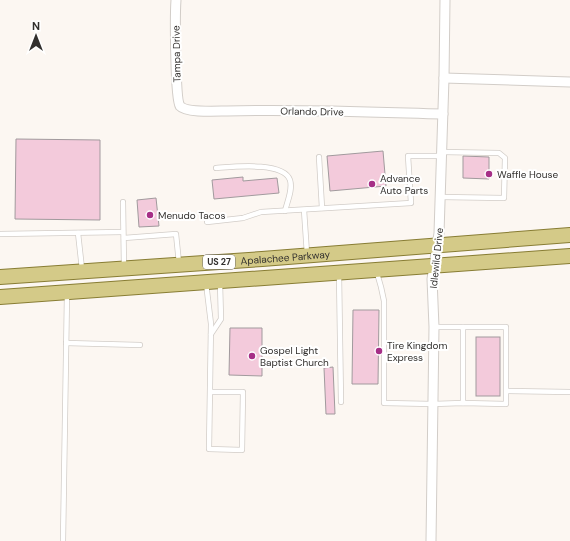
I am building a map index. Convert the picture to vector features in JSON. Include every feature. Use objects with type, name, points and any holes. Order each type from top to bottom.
[{"type":"main road","name":"Apalachee Parkway","points":[[0,277],[570,235]]},
{"type":"main road","name":"Apalachee Parkway","points":[[0,297],[570,256]]},
{"type":"street","name":"Tampa Drive","points":[[176,0],[177,98],[179,105],[182,107]]},
{"type":"street","name":"Idlewild Drive","points":[[431,541],[434,327],[432,279],[438,245],[441,197],[445,0]]},
{"type":"street","points":[[444,78],[570,82]]},
{"type":"street","name":"Orlando Drive","points":[[182,107],[191,110],[216,112],[312,111],[443,114]]},
{"type":"lane","points":[[206,222],[243,218],[262,212],[410,203],[408,156],[500,153],[505,158],[504,198],[441,197]]},
{"type":"lane","points":[[319,157],[322,208]]},
{"type":"lane","points":[[216,168],[256,166],[276,169],[284,173],[288,177],[291,186],[285,211]]},
{"type":"lane","points":[[123,202],[124,268]]},
{"type":"lane","points":[[304,210],[307,255]]},
{"type":"lane","points":[[0,234],[123,232]]},
{"type":"lane","points":[[78,233],[82,271]]},
{"type":"lane","points":[[124,238],[176,234],[179,264]]},
{"type":"lane","points":[[376,270],[384,301],[384,402],[506,404],[506,327],[434,327]]},
{"type":"lane","points":[[339,273],[341,402]]},
{"type":"lane","points":[[210,392],[243,392],[242,450],[209,449],[211,324],[213,282]]},
{"type":"lane","points":[[211,334],[221,319],[213,282]]},
{"type":"lane","points":[[62,541],[67,292]]},
{"type":"lane","points":[[463,327],[463,403]]},
{"type":"lane","points":[[66,343],[140,345]]},
{"type":"lane","points":[[507,391],[570,392]]},
{"type":"building","points":[[16,139],[100,140],[100,220],[15,219]]},
{"type":"building","points":[[383,151],[386,186],[330,191],[327,156]]},
{"type":"building","points":[[463,156],[489,157],[489,179],[463,178]]},
{"type":"building","points":[[243,177],[243,181],[277,178],[279,193],[214,199],[212,180]]},
{"type":"building","points":[[156,198],[159,226],[139,227],[137,200]]},
{"type":"building","points":[[353,310],[379,310],[378,384],[352,384]]},
{"type":"building","points":[[230,328],[262,328],[262,376],[229,375]]},
{"type":"building","points":[[476,337],[500,337],[500,396],[476,396]]},
{"type":"building","points":[[333,367],[335,414],[326,414],[324,368]]},
{"type":"place","name":"Waffle House","points":[[489,174]]},
{"type":"place","name":"Advance Auto Parts","points":[[372,184]]},
{"type":"place","name":"Menudo Tacos","points":[[150,215]]},
{"type":"place","name":"Tire Kingdom Express","points":[[379,351]]},
{"type":"place","name":"Gospel Light Baptist Church","points":[[252,356]]}]
